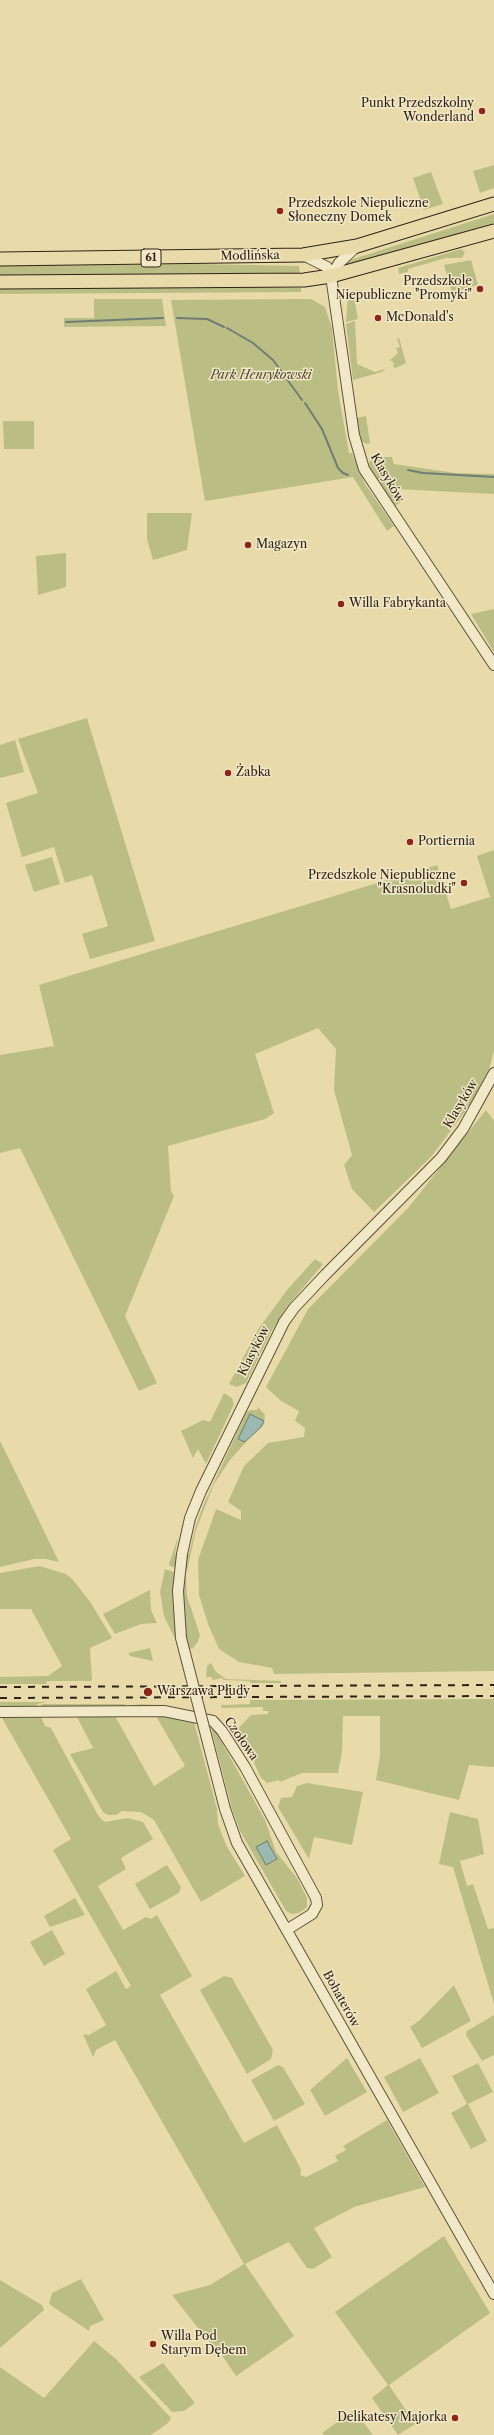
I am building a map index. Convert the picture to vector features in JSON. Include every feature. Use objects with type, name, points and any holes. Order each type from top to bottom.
[{"type":"main road","name":"Modlińska","points":[[0,259],[303,255],[357,246],[494,204]]},
{"type":"main road","name":"Modlińska","points":[[0,282],[304,280],[331,276],[494,230]]},
{"type":"street","points":[[331,276],[339,263],[357,246]]},
{"type":"street","points":[[303,255],[327,267],[331,276]]},
{"type":"street","name":"Klasyków","points":[[331,276],[354,435],[364,469],[494,665]]},
{"type":"street","name":"Klasyków","points":[[197,1704],[180,1625],[178,1591],[182,1554],[190,1518],[201,1491],[284,1322],[294,1308],[325,1275],[441,1158],[462,1129],[494,1073]]},
{"type":"street","name":"Bohaterów","points":[[197,1704],[224,1809],[237,1843],[288,1929],[343,2031],[494,2294]]},
{"type":"street","name":"Czołowa","points":[[0,1712],[164,1711],[213,1721],[222,1731],[245,1767],[316,1898],[317,1904],[312,1914],[288,1929]]},
{"type":"green space","points":[[494,165],[494,188],[480,193],[473,171]]},
{"type":"green space","points":[[431,172],[443,204],[424,210],[413,178]]},
{"type":"green space","points":[[494,214],[494,223],[343,267],[347,261]]},
{"type":"green space","points":[[461,249],[465,252],[462,258],[446,258],[408,269],[408,272],[399,274],[398,268]]},
{"type":"green space","points":[[471,260],[478,285],[452,293],[444,265]]},
{"type":"green space","points":[[196,264],[299,266],[300,273],[0,275],[0,266]]},
{"type":"green space","points":[[185,286],[301,288],[301,292],[0,294],[0,287]]},
{"type":"green space","points":[[363,290],[355,302],[358,319],[346,322],[348,295],[352,291]]},
{"type":"green space","points":[[94,299],[162,299],[166,326],[64,327],[64,318],[94,318]]},
{"type":"green space","name":"Park Henrykowski","points":[[311,299],[325,307],[332,328],[338,391],[349,453],[352,453],[365,484],[394,526],[387,531],[353,477],[205,501],[171,300]]},
{"type":"green space","points":[[355,321],[357,364],[375,372],[385,369],[382,372],[353,380],[346,324]]},
{"type":"green space","points":[[397,338],[399,338],[406,363],[396,368],[393,367],[394,363],[390,360],[398,353],[396,348],[400,347]]},
{"type":"green space","points":[[366,416],[370,443],[367,444],[359,440],[356,418]]},
{"type":"green space","points":[[3,421],[34,421],[34,449],[4,449]]},
{"type":"green space","points":[[374,457],[392,457],[394,464],[456,473],[494,474],[494,494],[395,489],[402,501],[394,507],[370,470],[369,462]]},
{"type":"green space","points":[[147,513],[192,513],[187,550],[153,560],[147,539]]},
{"type":"green space","points":[[66,553],[66,587],[38,595],[36,556]]},
{"type":"green space","points":[[494,609],[494,652],[471,614]]},
{"type":"green space","points":[[87,718],[155,941],[90,959],[82,934],[108,926],[92,875],[65,883],[54,847],[22,857],[6,803],[38,793],[18,739]]},
{"type":"green space","points":[[15,740],[24,772],[0,778],[0,745]]},
{"type":"green space","points":[[494,850],[494,1051],[489,1069],[473,1101],[431,1157],[374,1212],[352,1189],[344,1165],[352,1155],[334,1090],[336,1049],[318,1028],[255,1054],[274,1113],[265,1119],[168,1146],[171,1191],[174,1196],[125,1316],[157,1383],[139,1391],[20,1148],[0,1153],[0,1055],[54,1046],[39,985],[437,865],[451,909],[490,897],[477,856]]},
{"type":"green space","points":[[52,857],[60,884],[34,892],[25,865]]},
{"type":"green space","points":[[486,1110],[494,1121],[494,1671],[274,1674],[272,1668],[239,1662],[219,1649],[208,1624],[199,1595],[198,1560],[216,1509],[241,1520],[241,1511],[228,1502],[244,1466],[268,1443],[304,1437],[305,1428],[295,1421],[299,1411],[281,1401],[266,1387],[308,1309],[408,1208]]},
{"type":"green space","points":[[315,1259],[323,1264],[286,1308],[271,1332],[246,1383],[237,1387],[229,1384],[259,1328],[287,1290]]},
{"type":"green space","points":[[224,1393],[232,1398],[234,1404],[206,1464],[198,1449],[193,1458],[181,1431],[203,1420],[210,1422]]},
{"type":"green space","points":[[258,1407],[265,1415],[264,1424],[261,1428],[264,1421],[238,1439],[246,1442],[230,1460],[214,1484],[196,1530],[187,1571],[170,1566],[169,1564],[178,1537],[175,1554],[189,1554],[196,1525],[203,1506],[242,1422],[247,1412],[257,1410]]},
{"type":"green space","points":[[0,1441],[59,1562],[46,1559],[34,1559],[0,1567]]},
{"type":"green space","points":[[39,1566],[66,1574],[73,1580],[91,1603],[112,1638],[90,1648],[92,1681],[47,1681],[46,1684],[0,1684],[0,1677],[48,1676],[62,1666],[31,1609],[0,1609],[0,1573]]},
{"type":"green space","points":[[165,1569],[186,1576],[187,1596],[200,1635],[198,1642],[192,1649],[178,1645],[164,1616],[160,1592]]},
{"type":"green space","points":[[150,1590],[151,1610],[157,1623],[141,1624],[115,1634],[103,1614]]},
{"type":"green space","points":[[150,1648],[153,1661],[130,1656],[128,1653]]},
{"type":"green space","points":[[211,1663],[216,1672],[226,1679],[281,1681],[281,1683],[250,1683],[250,1681],[223,1680],[223,1678],[212,1680],[212,1677],[206,1677],[207,1666]]},
{"type":"green space","points":[[494,1699],[494,1767],[469,1765],[459,1800],[376,1780],[380,1755],[380,1716],[343,1716],[342,1752],[338,1773],[302,1773],[280,1782],[279,1780],[267,1783],[261,1778],[252,1758],[231,1733],[234,1733],[251,1715],[268,1714],[268,1711],[263,1711],[263,1707],[221,1708],[222,1703],[223,1705],[250,1704],[250,1700]]},
{"type":"green space","points":[[0,1702],[47,1702],[37,1704],[36,1707],[0,1707]]},
{"type":"green space","points":[[42,1704],[125,1704],[126,1706],[141,1704],[159,1705],[159,1707],[41,1707]]},
{"type":"green space","points":[[115,1716],[154,1786],[185,1766],[156,1716],[194,1722],[217,1809],[218,1824],[226,1845],[245,1876],[201,1902],[154,1820],[141,1812],[122,1811],[116,1815],[108,1815],[103,1812],[70,1754],[93,1748],[77,1717]]},
{"type":"green space","points":[[41,1717],[45,1726],[51,1728],[99,1817],[105,1822],[128,1818],[143,1822],[153,1839],[121,1858],[126,1869],[98,1886],[123,1930],[146,1917],[151,1919],[157,1915],[192,1976],[160,1995],[244,2143],[277,2125],[301,2169],[300,2175],[306,2177],[338,2161],[335,2156],[346,2150],[343,2146],[387,2120],[425,2187],[354,2207],[314,2228],[332,2257],[313,2269],[307,2268],[289,2242],[245,2264],[294,2336],[236,2376],[221,2354],[172,2295],[210,2285],[244,2264],[115,2040],[96,2050],[93,2057],[83,2034],[89,2035],[106,2025],[86,1989],[116,1971],[126,1989],[131,1986],[53,1850],[71,1839],[2,1718]]},
{"type":"green space","points":[[211,1728],[216,1732],[265,1820],[276,1852],[297,1878],[307,1898],[307,1907],[299,1913],[292,1914],[286,1911],[240,1831],[232,1809]]},
{"type":"green space","points":[[307,1783],[363,1792],[352,1845],[314,1837],[309,1859],[278,1807],[281,1798],[292,1797],[297,1786]]},
{"type":"green space","points":[[450,1812],[478,1819],[484,1854],[460,1861],[467,1886],[473,1884],[488,1929],[494,1928],[494,2004],[453,1867],[439,1864]]},
{"type":"green space","points":[[167,1865],[181,1887],[179,1893],[150,1909],[135,1884]]},
{"type":"green space","points":[[75,1898],[85,1915],[50,1927],[44,1916]]},
{"type":"green space","points":[[52,1930],[65,1954],[44,1966],[30,1942]]},
{"type":"green space","points":[[224,1976],[232,1978],[273,2050],[271,2059],[247,2074],[200,1990]]},
{"type":"green space","points":[[454,1985],[471,2021],[422,2048],[410,2027],[420,2020]]},
{"type":"green space","points":[[494,2015],[494,2055],[482,2061],[466,2035],[467,2031]]},
{"type":"green space","points":[[347,2058],[367,2092],[325,2116],[310,2090]]},
{"type":"green space","points":[[420,2058],[439,2093],[403,2112],[384,2077]]},
{"type":"green space","points":[[478,2063],[493,2092],[468,2104],[487,2141],[471,2149],[451,2113],[467,2104],[452,2076]]},
{"type":"green space","points":[[278,2065],[283,2067],[305,2104],[274,2121],[251,2080]]},
{"type":"green space","points":[[444,2236],[490,2313],[389,2385],[415,2424],[398,2435],[372,2398],[388,2385],[335,2312]]},
{"type":"green space","points":[[81,2279],[104,2320],[90,2326],[89,2331],[49,2304],[52,2293]]},
{"type":"green space","points":[[0,2280],[42,2305],[44,2310],[0,2348]]},
{"type":"green space","points":[[94,2341],[116,2359],[171,2418],[168,2423],[151,2435],[0,2435],[0,2367],[44,2398]]},
{"type":"green space","points":[[163,2363],[195,2403],[184,2411],[172,2412],[139,2377]]},
{"type":"green space","points":[[354,2410],[373,2435],[324,2435],[322,2433]]},
{"type":"water","points":[[250,1414],[264,1421],[261,1427],[245,1442],[238,1439]]},
{"type":"water","points":[[267,1841],[277,1859],[266,1865],[256,1847]]},
{"type":"waterway","points":[[66,322],[163,318]]},
{"type":"waterway","points":[[177,318],[207,319],[224,327]]},
{"type":"waterway","points":[[227,328],[253,343],[273,360],[302,400]]},
{"type":"waterway","points":[[305,403],[322,429],[338,468],[343,473],[348,475]]},
{"type":"waterway","points":[[408,470],[423,473],[494,477]]},
{"type":"railway","points":[[0,1687],[494,1685]]},
{"type":"railway","points":[[0,1698],[494,1696]]},
{"type":"place","name":"Punkt Przedszkolny Wonderland","points":[[482,111]]},
{"type":"place","name":"Przedszkole Niepuliczne Słoneczny Domek","points":[[280,211]]},
{"type":"place","name":"Przedszkole Niepubliczne \"Promyki\"","points":[[480,289]]},
{"type":"place","name":"McDonald's","points":[[378,318]]},
{"type":"place","name":"Magazyn","points":[[248,545]]},
{"type":"place","name":"Willa Fabrykanta","points":[[341,604]]},
{"type":"place","name":"Żabka","points":[[228,773]]},
{"type":"place","name":"Portiernia","points":[[410,842]]},
{"type":"place","name":"Przedszkole Niepubliczne \"Krasnoludki\"","points":[[464,883]]},
{"type":"place","name":"Warszawa Płudy","points":[[148,1692]]},
{"type":"place","name":"Willa Pod Starym Dębem","points":[[153,2344]]},
{"type":"place","name":"Delikatesy Majorka","points":[[455,2418]]}]
